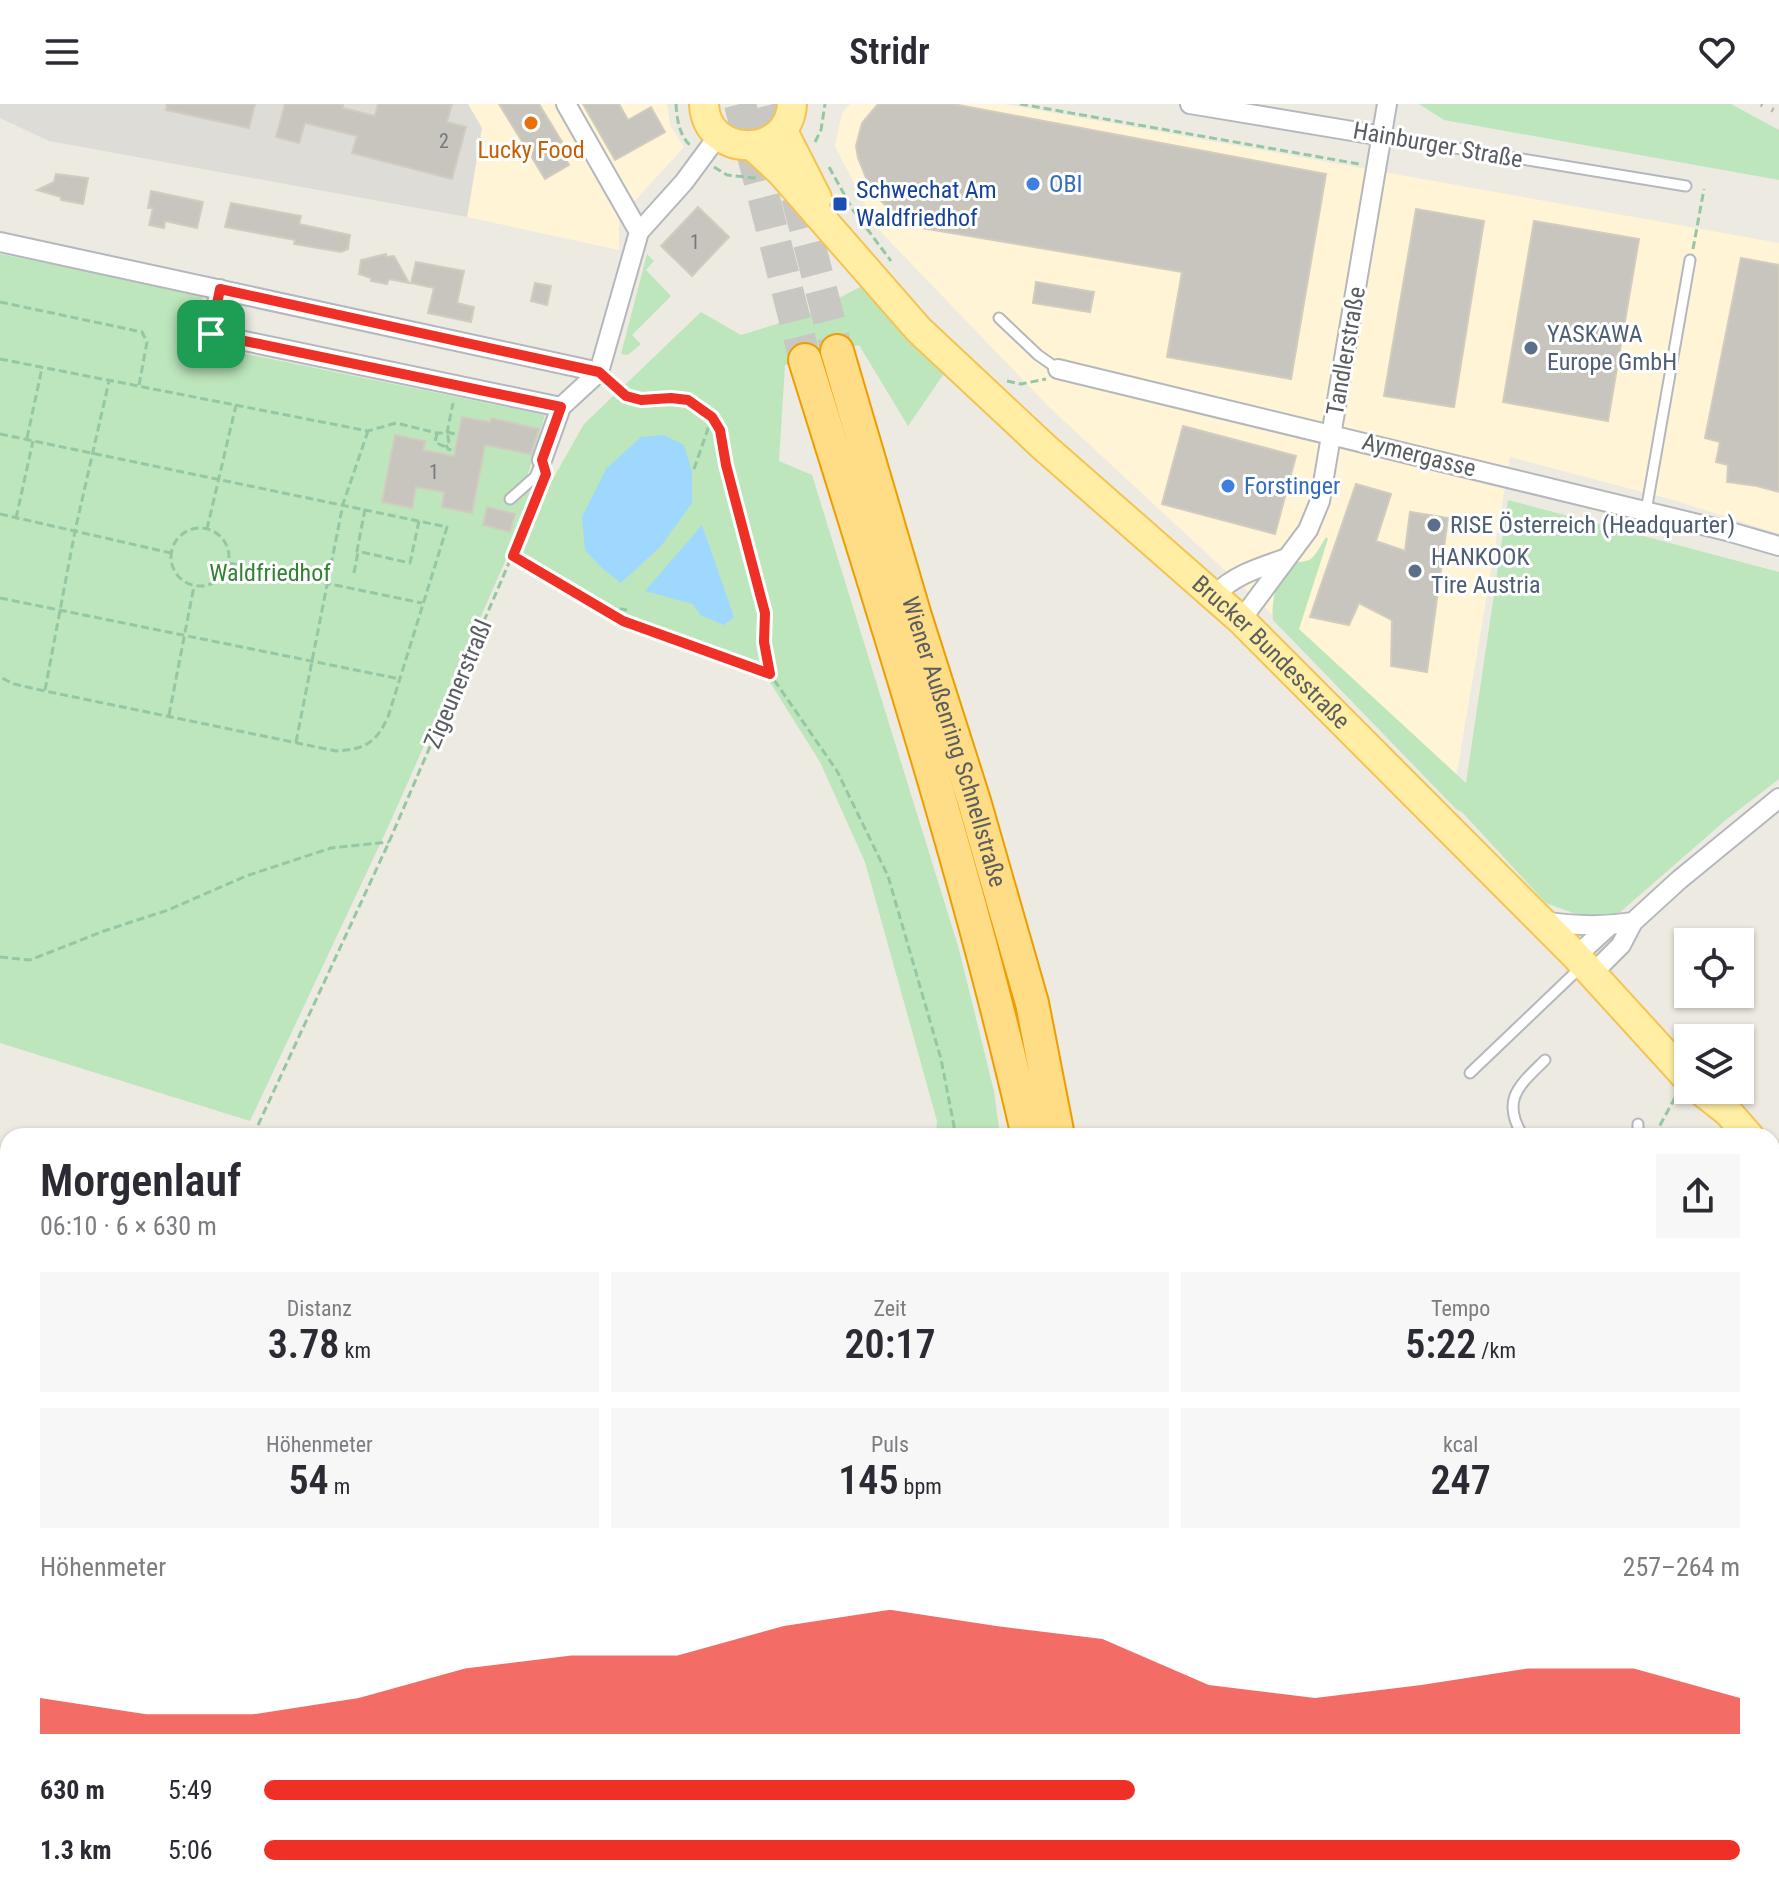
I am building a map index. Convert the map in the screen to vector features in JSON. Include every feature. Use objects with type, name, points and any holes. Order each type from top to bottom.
[{"type":"highway","name":"Wiener Außenring Schnellstraße","points":[[837,351],[1032,1003],[1056,1128]]},
{"type":"highway","name":"Wiener Außenring Schnellstraße","points":[[805,360],[944,811],[1010,1054],[1026,1128]]},
{"type":"highway","points":[[1008,1128],[1004,1090],[1010,1054]]},
{"type":"main road","points":[[704,104],[709,124],[718,136],[735,145],[754,147],[775,139],[783,131],[792,104]]},
{"type":"main road","points":[[783,131],[839,240]]},
{"type":"main road","points":[[754,147],[781,172],[839,240]]},
{"type":"main road","name":"Brucker Bundesstraße","points":[[839,240],[919,330],[977,386],[1241,620],[1584,964],[1674,1068]]},
{"type":"main road","name":"Brucker Bundesstraße","points":[[1702,1104],[1719,1128]]},
{"type":"main road","name":"Brucker Bundesstraße","points":[[1716,1104],[1742,1128]]},
{"type":"street","points":[[566,104],[639,232]]},
{"type":"street","name":"Hainburger Straße","points":[[1190,104],[1382,136]]},
{"type":"street","name":"Tandlerstraße","points":[[1241,620],[1308,530],[1320,501],[1387,104]]},
{"type":"street","points":[[542,460],[561,407],[599,372],[639,232],[684,182],[718,136]]},
{"type":"street","points":[[0,242],[599,372]]},
{"type":"street","points":[[220,289],[211,334],[561,407]]},
{"type":"street","name":"Aymergasse","points":[[1058,369],[1779,546]]},
{"type":"street","points":[[1214,596],[1223,586],[1251,570],[1287,558]]},
{"type":"street","points":[[1584,964],[1621,945],[1633,922],[1779,798]]},
{"type":"street","points":[[1542,921],[1572,926],[1609,926],[1633,922]]},
{"type":"street","points":[[1584,964],[1609,926]]},
{"type":"lane","name":"Hainburger Straße","points":[[1382,136],[1686,186]]},
{"type":"lane","points":[[1646,511],[1690,260]]},
{"type":"lane","points":[[999,318],[1038,355],[1058,369]]},
{"type":"lane","points":[[510,499],[535,477],[542,460]]},
{"type":"lane","points":[[1470,1073],[1584,964]]},
{"type":"lane","points":[[1518,1128],[1512,1107],[1516,1089],[1545,1060]]},
{"type":"path","points":[[1020,104],[1377,167]]},
{"type":"path","points":[[822,156],[853,210],[896,268]]},
{"type":"path","points":[[1690,260],[1704,189]]},
{"type":"path","points":[[0,302],[142,332],[147,342],[139,385]]},
{"type":"path","points":[[0,359],[368,431],[396,423],[459,435]]},
{"type":"path","points":[[27,439],[42,368]]},
{"type":"path","points":[[1007,381],[1021,384],[1040,382],[1058,369]]},
{"type":"path","points":[[599,372],[626,396],[641,400],[688,400],[712,417],[720,430],[726,465],[765,613],[764,642],[770,674],[837,771],[888,876],[941,1059],[954,1128]]},
{"type":"path","points":[[45,691],[75,531],[109,381]]},
{"type":"path","points":[[446,445],[457,384]]},
{"type":"path","points":[[207,529],[236,405]]},
{"type":"path","points":[[694,469],[712,417]]},
{"type":"path","points":[[296,742],[343,504],[368,431]]},
{"type":"path","points":[[437,433],[435,442],[446,445]]},
{"type":"path","points":[[0,434],[447,527],[388,717],[378,735],[356,750],[336,751],[45,691],[14,684],[0,677]]},
{"type":"path","points":[[16,518],[33,441]]},
{"type":"path","points":[[446,445],[455,451]]},
{"type":"path","name":"Zigeunerstraßl","points":[[257,1128],[389,842],[513,556],[546,474],[542,460]]},
{"type":"path","points":[[354,573],[365,509]]},
{"type":"path","points":[[0,514],[171,553]]},
{"type":"path","points":[[358,552],[410,563],[419,521]]},
{"type":"path","points":[[207,529],[225,541],[229,563],[223,577],[217,582],[194,586],[178,577],[172,566],[171,553],[175,541],[184,533],[207,529]]},
{"type":"path","points":[[513,556],[623,621],[770,674]]},
{"type":"path","points":[[229,563],[422,603]]},
{"type":"path","points":[[169,715],[194,586]]},
{"type":"path","points":[[0,598],[400,679]]},
{"type":"path","points":[[599,605],[627,610]]},
{"type":"path","points":[[0,957],[30,960],[168,910],[246,876],[331,848],[389,842]]},
{"type":"path","points":[[1658,1128],[1674,1098]]},
{"type":"shaded area","points":[[0,104],[468,104],[482,128],[467,217],[49,141],[0,118]]},
{"type":"shaded area","points":[[468,104],[667,104],[670,125],[684,147],[619,218],[619,250],[467,217],[482,128]]},
{"type":"shaded area","points":[[850,104],[1004,104],[1779,243],[1779,534],[1677,501],[1510,457],[1455,784],[1048,406],[877,228],[835,146],[842,113]]},
{"type":"green space","points":[[1419,104],[1731,104],[1779,130],[1779,180],[1444,120]]},
{"type":"green space","name":"Waldfriedhof","points":[[0,254],[203,294],[193,343],[545,415],[528,474],[541,480],[389,825],[250,1121],[0,1043]]},
{"type":"green space","points":[[647,254],[654,261],[646,270],[671,296],[632,335],[641,344],[628,355],[621,354]]},
{"type":"green space","points":[[862,286],[945,372],[908,426],[859,345],[785,365],[779,461],[812,475],[958,946],[994,1091],[999,1128],[937,1128],[865,862],[820,762],[768,679],[621,624],[517,566],[550,484],[584,424],[701,312],[741,335],[806,315]]},
{"type":"green space","points":[[1508,500],[1779,572],[1779,779],[1727,819],[1618,914],[1579,915],[1546,903],[1462,812],[1273,620],[1274,597],[1283,574],[1294,564],[1312,558],[1326,537],[1328,539],[1299,629],[1466,783]]},
{"type":"water","points":[[664,435],[684,445],[692,472],[692,503],[661,546],[621,583],[585,550],[582,517],[606,469],[641,437]]},
{"type":"water","points":[[702,525],[734,617],[724,625],[700,615],[693,604],[645,591]]},
{"type":"building","points":[[167,104],[255,104],[249,128],[166,110]]},
{"type":"building","points":[[285,104],[343,104],[343,108],[375,116],[378,104],[452,104],[447,122],[466,127],[452,179],[352,153],[357,136],[305,123],[299,143],[276,137]]},
{"type":"building","name":"Lucky Food","points":[[499,104],[539,104],[562,142],[557,145],[569,165],[545,179]]},
{"type":"building","points":[[583,104],[619,104],[628,120],[651,107],[665,132],[615,160]]},
{"type":"building","name":"OBI","points":[[878,104],[953,104],[1326,174],[1291,379],[1167,357],[1182,272],[904,225],[871,190],[858,158],[856,146],[862,123]]},
{"type":"building","points":[[56,174],[88,178],[83,204],[61,200],[61,197],[37,190],[54,182]]},
{"type":"building","points":[[151,191],[203,202],[197,228],[165,221],[164,228],[149,225],[153,208],[148,208]]},
{"type":"building","points":[[231,203],[301,216],[299,224],[350,235],[348,249],[341,252],[294,244],[295,240],[225,227]]},
{"type":"building","points":[[698,207],[729,237],[692,276],[661,246]]},
{"type":"building","points":[[1416,209],[1484,221],[1454,407],[1384,396]]},
{"type":"building","points":[[1534,221],[1639,239],[1608,421],[1503,402]]},
{"type":"building","points":[[386,254],[386,257],[394,256],[409,283],[389,279],[387,284],[371,281],[371,278],[359,274],[361,260]]},
{"type":"building","points":[[1741,258],[1779,265],[1779,492],[1727,482],[1728,465],[1716,462],[1720,442],[1705,438]]},
{"type":"building","points":[[416,262],[464,271],[457,303],[474,307],[471,322],[428,313],[434,288],[411,283]]},
{"type":"building","points":[[1036,282],[1094,292],[1090,312],[1033,303]]},
{"type":"building","points":[[535,283],[551,286],[547,305],[531,301]]},
{"type":"building","points":[[462,417],[490,422],[491,418],[539,429],[531,454],[485,445],[472,513],[442,507],[444,492],[416,487],[412,508],[382,502],[395,435],[425,441],[423,450],[454,456]]},
{"type":"building","name":"Forstinger","points":[[1183,426],[1296,456],[1275,534],[1162,504]]},
{"type":"building","points":[[1356,484],[1391,494],[1376,541],[1405,551],[1410,512],[1448,518],[1427,672],[1391,666],[1392,620],[1359,603],[1349,625],[1310,617]]},
{"type":"building","points":[[487,507],[515,514],[510,532],[483,525]]},
{"type":"tunnel","points":[[740,104],[805,360]]},
{"type":"tunnel","points":[[773,104],[837,351]]},
{"type":"railway","points":[[1761,104],[1779,113]]},
{"type":"place","name":"Lucky Food","points":[[531,123]]},
{"type":"place","name":"OBI","points":[[1033,184]]},
{"type":"place","name":"Schwechat Am Waldfriedhof","points":[[840,204]]},
{"type":"place","name":"YASKAWA Europe GmbH","points":[[1531,348]]},
{"type":"place","name":"Forstinger","points":[[1228,486]]},
{"type":"place","name":"RISE Österreich (Headquarter)","points":[[1434,525]]},
{"type":"place","name":"HANKOOK Tire Austria","points":[[1415,571]]},
{"type":"route","points":[[220,289],[599,372],[626,396],[641,400],[688,400],[712,417],[720,430],[726,465],[765,613],[764,642],[770,674],[623,621],[513,556],[546,474],[542,460],[561,407],[211,334],[220,289]]}]
